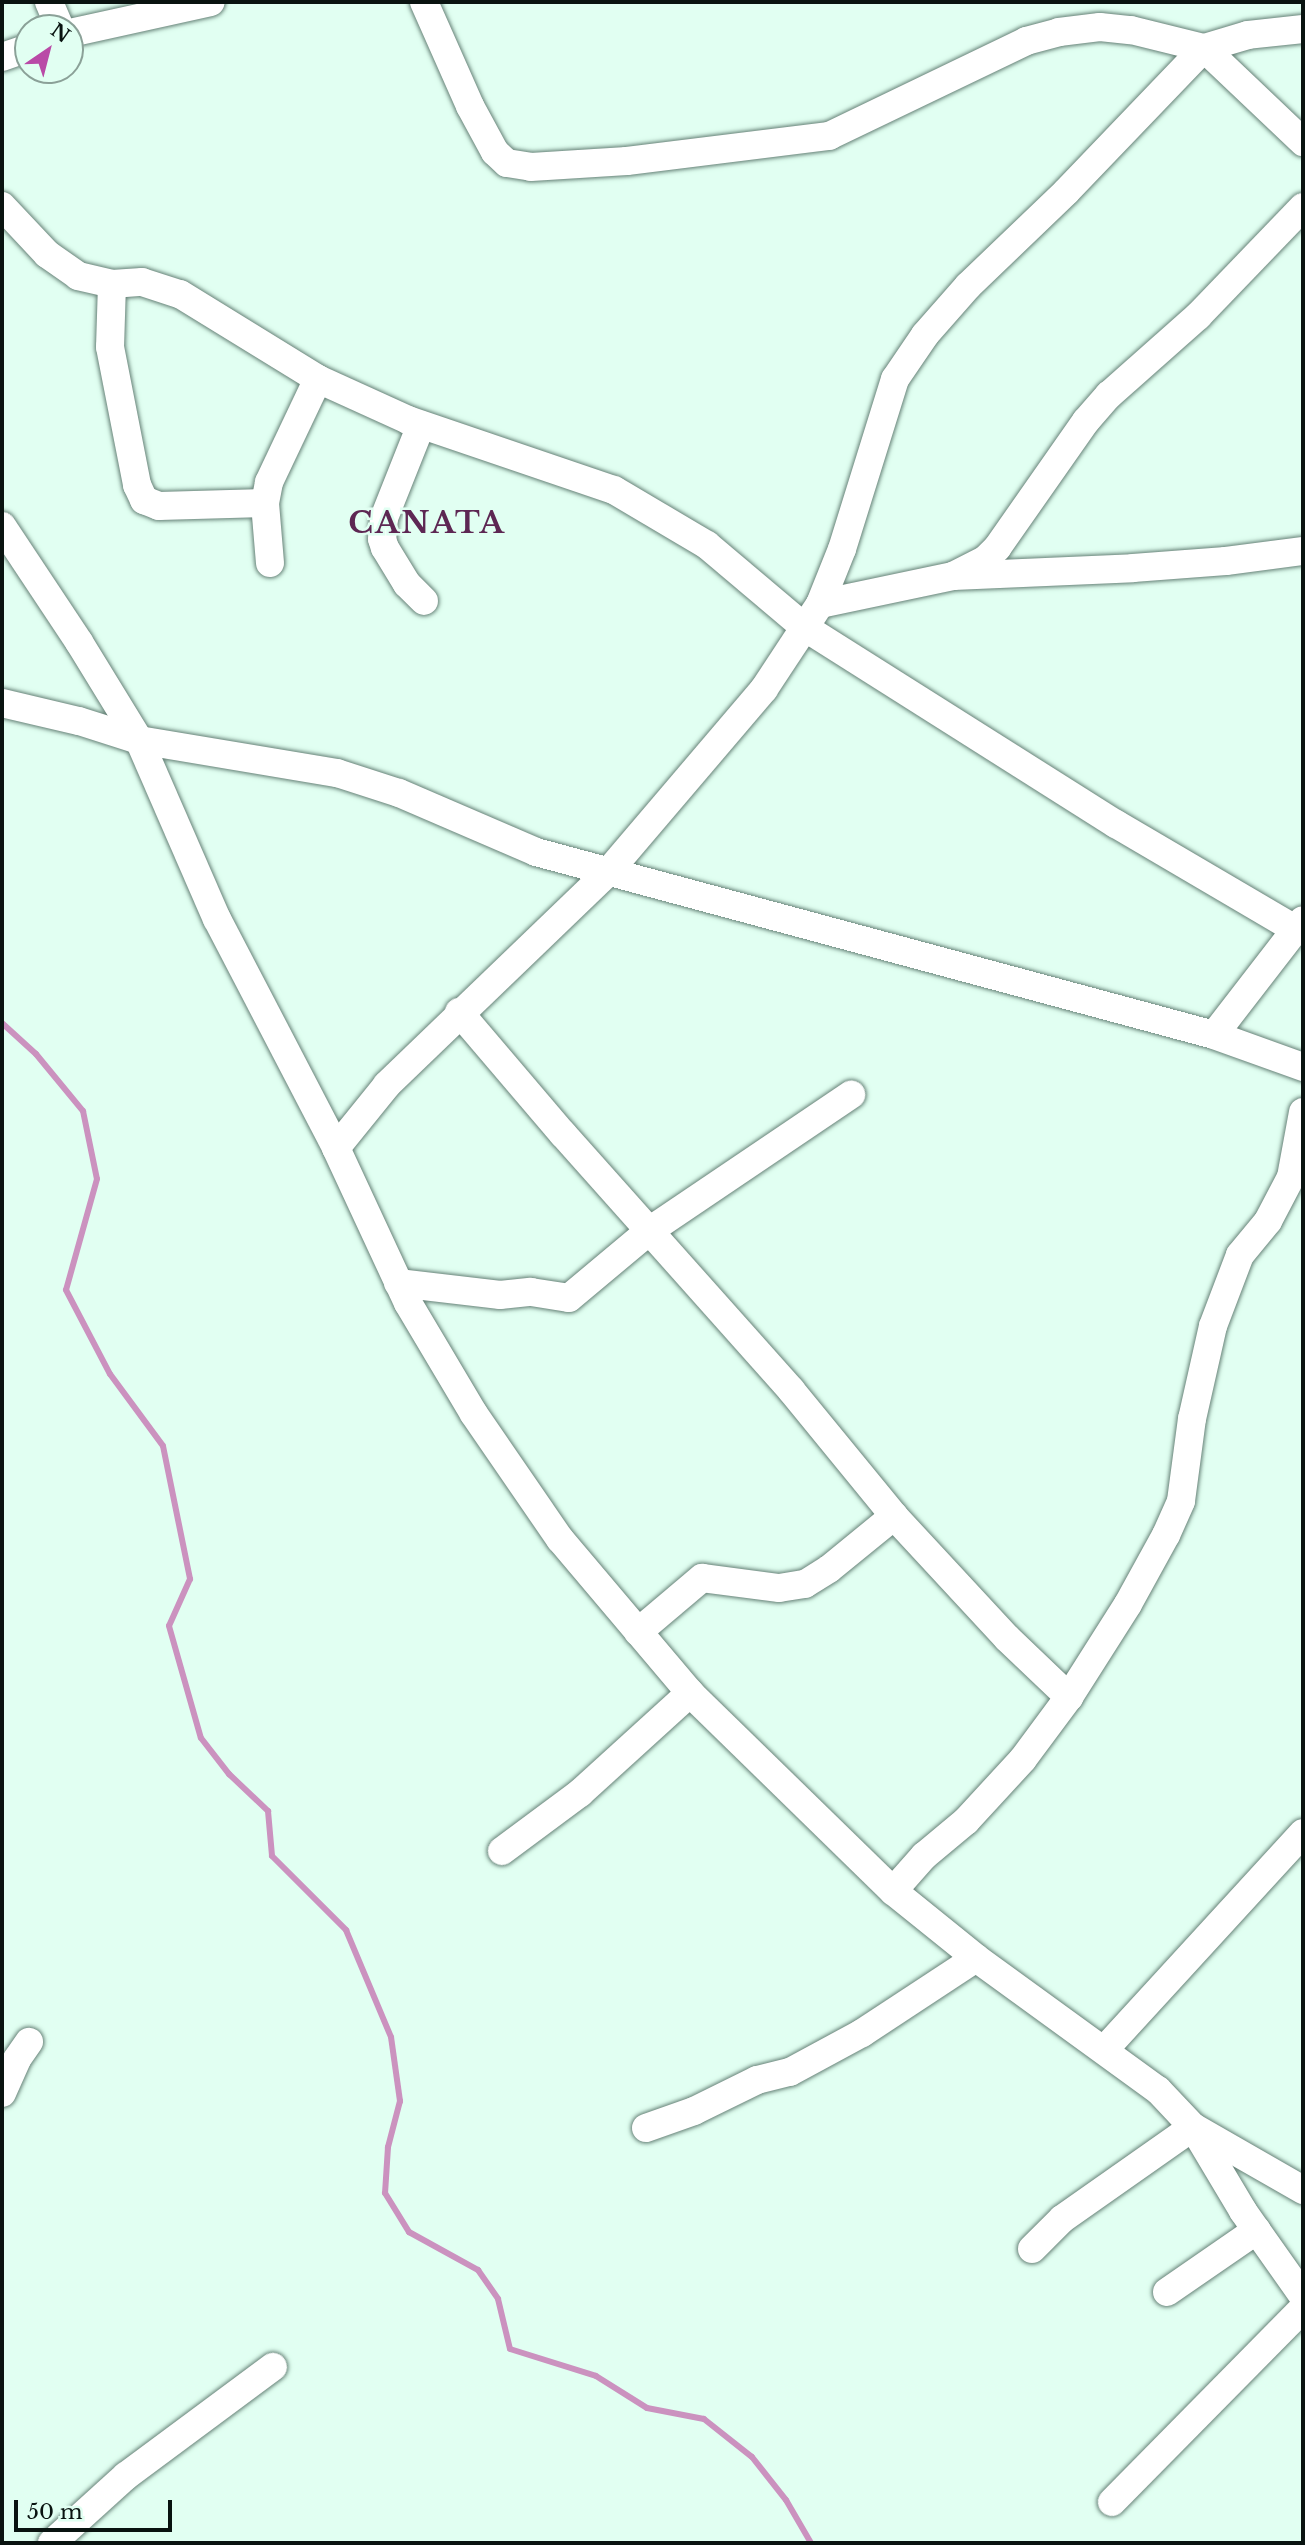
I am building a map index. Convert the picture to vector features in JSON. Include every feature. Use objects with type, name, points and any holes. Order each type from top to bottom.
[{"type":"street","points":[[84,30],[211,2]]},
{"type":"street","points":[[424,2],[470,106],[495,152],[507,163],[531,167],[653,158],[829,136],[1015,46],[1059,32],[1100,27],[1131,30],[1203,48],[1303,142]]},
{"type":"street","points":[[337,1148],[387,1085],[459,1012],[608,872],[764,689],[820,604],[842,549],[895,379],[925,335],[968,286],[1066,192],[1203,48],[1248,35],[1303,29]]},
{"type":"street","points":[[2,206],[47,254],[78,276],[112,284],[142,282],[180,294],[318,379],[421,425],[614,491],[707,545],[804,627],[1116,824],[1299,924],[1214,1035]]},
{"type":"street","points":[[953,576],[986,559],[998,548],[1086,421],[1109,394],[1198,316],[1303,206]]},
{"type":"street","points":[[112,284],[110,347],[136,485],[144,500],[159,506],[265,503]]},
{"type":"street","points":[[270,563],[265,503],[269,482],[318,379]]},
{"type":"street","points":[[421,425],[384,518],[382,539],[407,584],[424,601]]},
{"type":"street","points":[[2,526],[79,642],[139,740],[217,919],[337,1148],[398,1283],[474,1414],[559,1539],[690,1693],[893,1891],[975,1958],[1105,2049],[1158,2090],[1193,2127],[1257,2230],[1303,2296]]},
{"type":"street","points":[[820,604],[953,576],[1146,567],[1226,561],[1303,551]]},
{"type":"street","points":[[2,703],[79,721],[139,740],[337,773],[400,793],[536,852],[1214,1035],[1303,1068]]},
{"type":"street","points":[[459,1012],[791,1390],[894,1516],[1007,1638],[1069,1698]]},
{"type":"street","points":[[398,1283],[500,1295],[534,1292],[569,1298],[649,1231],[851,1096]]},
{"type":"street","points":[[893,1891],[924,1856],[948,1838],[1023,1759],[1069,1698],[1129,1604],[1181,1501],[1192,1419],[1213,1326],[1240,1255],[1268,1221],[1292,1177],[1303,1112]]},
{"type":"street","points":[[638,1632],[702,1578],[779,1588],[805,1584],[829,1569],[894,1516]]},
{"type":"street","points":[[502,1852],[580,1793],[690,1693]]},
{"type":"street","points":[[1105,2049],[1303,1833]]},
{"type":"street","points":[[646,2128],[694,2112],[757,2080],[790,2072],[862,2033],[975,1958]]},
{"type":"street","points":[[2,2094],[16,2059],[29,2042]]},
{"type":"street","points":[[1193,2127],[1303,2190]]},
{"type":"street","points":[[1032,2249],[1062,2218],[1193,2127]]},
{"type":"street","points":[[1167,2292],[1257,2230]]},
{"type":"street","points":[[1112,2502],[1303,2308]]},
{"type":"street","points":[[52,2543],[126,2476],[273,2367]]},
{"type":"waterway","points":[[2,1023],[36,1054],[83,1111],[97,1179],[66,1290],[110,1374],[163,1446],[190,1579],[169,1626],[201,1738],[229,1774],[268,1811],[272,1856],[346,1930],[391,2037],[400,2101],[388,2147],[385,2193],[409,2232],[478,2270],[498,2299],[510,2349],[596,2376],[647,2408],[704,2419],[752,2457],[786,2500],[811,2543]]},
{"type":"district","name":"CANATA","points":[[427,523]]}]
